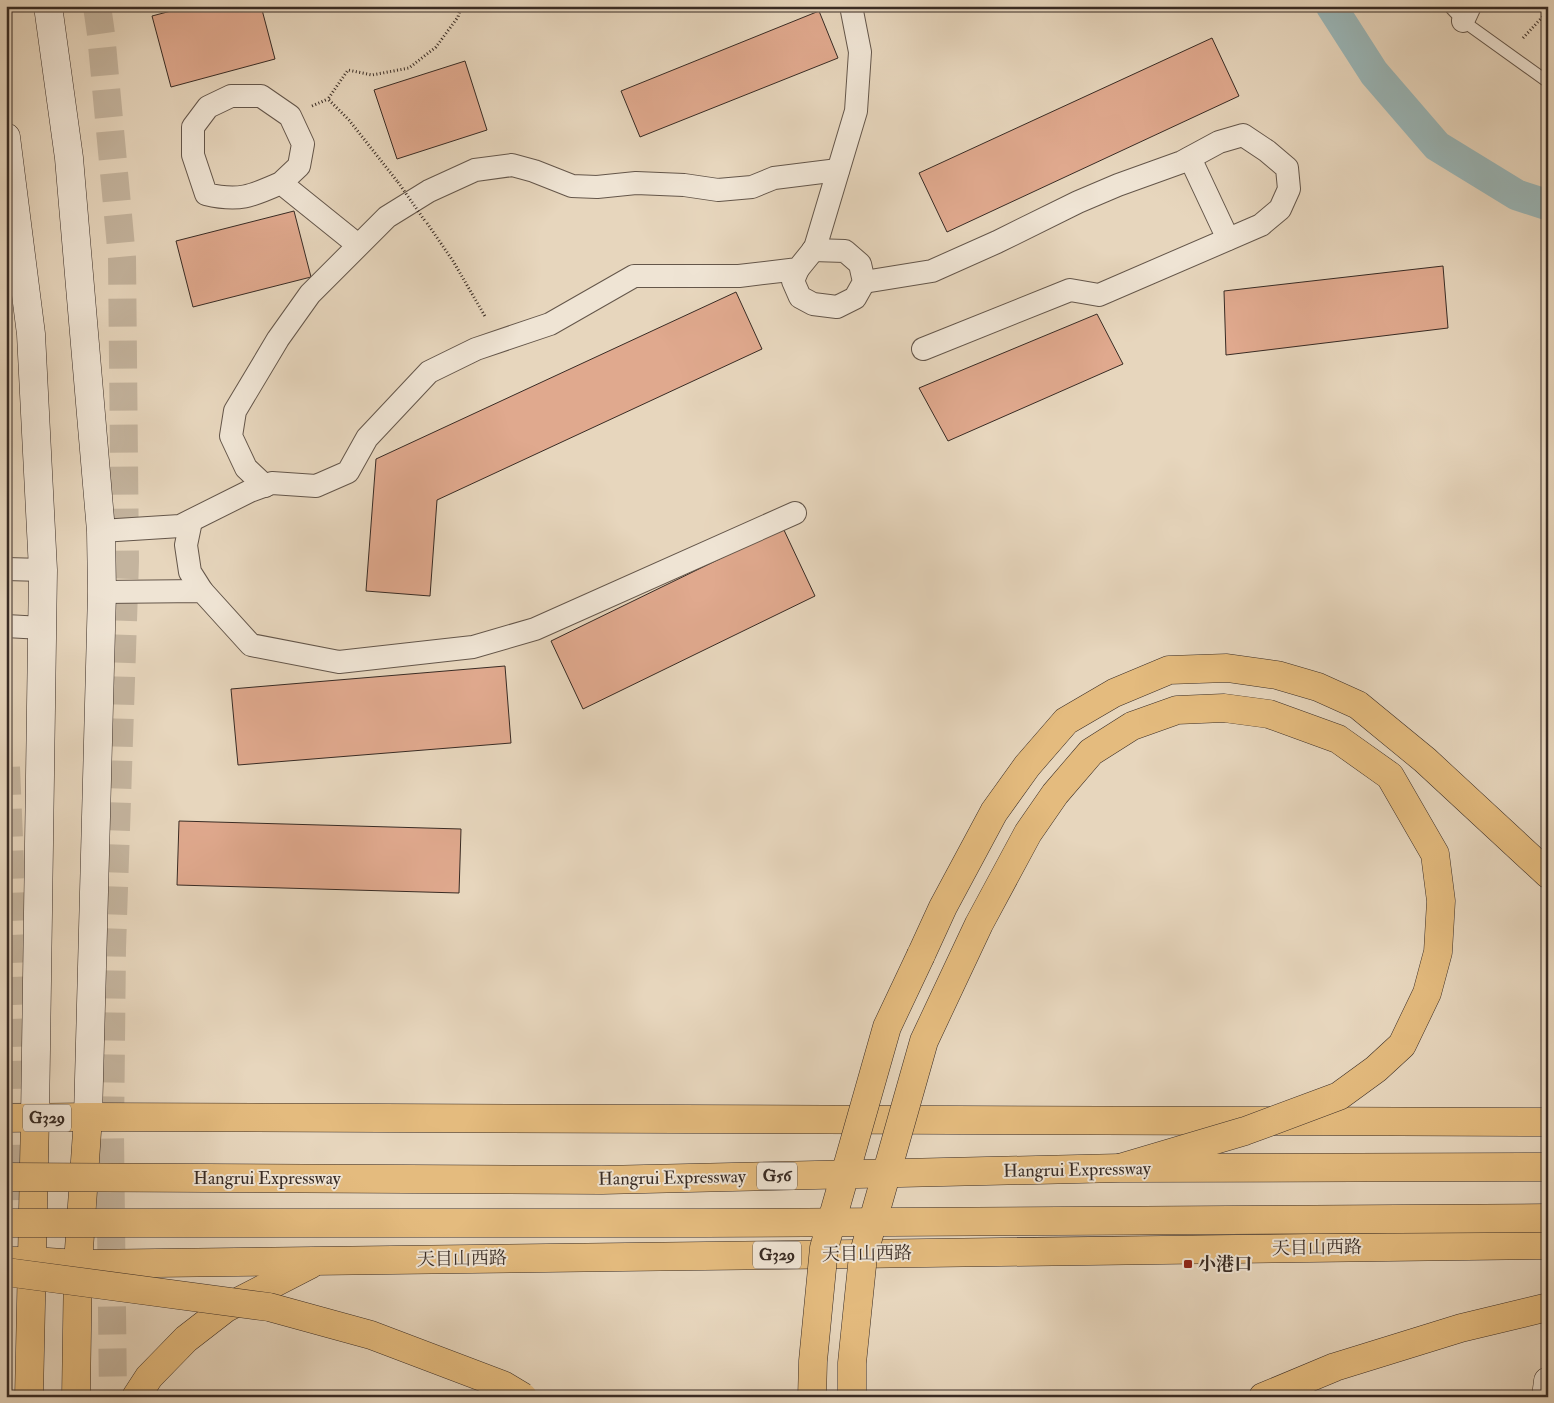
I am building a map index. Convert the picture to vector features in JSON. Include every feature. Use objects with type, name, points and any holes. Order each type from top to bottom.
[{"type":"highway","points":[[812,1397],[813,1361],[824,1248],[887,1027],[943,907],[994,812],[1026,766],[1066,721],[1114,693],[1169,670],[1227,668],[1277,675],[1318,687],[1358,704],[1425,760],[1548,874]]},
{"type":"highway","points":[[852,1397],[852,1363],[863,1256],[924,1041],[979,924],[1028,833],[1055,794],[1091,752],[1132,726],[1177,710],[1224,708],[1269,714],[1338,739],[1390,776],[1434,854],[1442,901],[1438,952],[1427,993],[1402,1045],[1376,1070],[1339,1096],[1246,1131],[1120,1168]]},
{"type":"highway","points":[[76,1397],[78,1264],[88,1117]]},
{"type":"highway","name":"G329","points":[[6,1118],[1548,1122]]},
{"type":"highway","points":[[29,1397],[35,1118]]},
{"type":"highway","name":"Hangrui Expressway","points":[[6,1177],[602,1180],[1120,1168],[1548,1167]]},
{"type":"highway","points":[[6,1222],[713,1223],[1548,1218]]},
{"type":"highway","name":"天目山西路","points":[[6,1261],[78,1264],[1548,1245]]},
{"type":"highway","points":[[136,1397],[149,1377],[186,1339],[226,1308],[318,1261]]},
{"type":"highway","points":[[6,1272],[268,1308],[370,1335],[442,1364],[503,1385],[523,1397]]},
{"type":"highway","points":[[1263,1397],[1344,1364],[1461,1328],[1548,1307]]},
{"type":"main road","points":[[48,6],[69,158],[101,530],[102,592],[88,1117]]},
{"type":"main road","points":[[6,137],[31,334],[43,570],[35,1118]]},
{"type":"main road","points":[[1546,1397],[1548,1381]]},
{"type":"street","points":[[813,250],[844,251],[860,264],[864,282],[855,298],[836,307],[813,304],[800,297],[793,281],[798,269],[813,250],[856,111],[860,52],[851,6]]},
{"type":"street","points":[[231,96],[261,96],[290,116],[303,144],[299,166],[281,183],[252,196],[224,198],[206,194],[193,156],[193,127],[208,107],[231,96]]},
{"type":"street","points":[[864,282],[932,271],[997,242],[1078,202],[1118,185],[1182,162],[1219,142],[1243,136],[1267,151],[1287,168],[1288,189],[1280,209],[1261,225],[1099,295],[1070,290],[923,349]]},
{"type":"street","points":[[1190,158],[1228,239]]},
{"type":"street","points":[[265,486],[246,468],[231,436],[235,411],[278,339],[310,294],[387,217],[429,191],[475,170],[512,165],[534,171],[572,186],[597,187],[636,183],[684,185],[718,190],[752,188],[774,178],[838,170]]},
{"type":"street","points":[[281,183],[358,245]]},
{"type":"street","points":[[101,530],[180,526],[250,491],[272,483],[316,486],[348,472],[367,438],[429,372],[476,349],[550,324],[634,276],[739,276],[798,269]]},
{"type":"street","points":[[191,521],[186,545],[190,572],[202,590],[251,646],[340,662],[473,647],[535,629],[795,513]]},
{"type":"street","points":[[6,569],[43,570]]},
{"type":"street","points":[[102,592],[202,590]]},
{"type":"street","points":[[6,626],[42,628]]},
{"type":"lane","points":[[1461,11],[1509,54],[1548,82]]},
{"type":"path","points":[[461,6],[458,17],[436,47],[409,68],[372,75],[348,70],[328,99],[349,120],[398,182],[453,261],[500,341]]},
{"type":"path","points":[[1509,54],[1548,11]]},
{"type":"building","points":[[190,6],[261,6],[275,59],[171,87],[152,16]]},
{"type":"building","points":[[819,11],[838,58],[640,137],[621,91]]},
{"type":"building","points":[[1212,38],[1239,96],[947,232],[919,173]]},
{"type":"building","points":[[465,61],[487,130],[397,159],[374,90]]},
{"type":"building","points":[[294,211],[311,277],[193,307],[176,241]]},
{"type":"building","points":[[1443,266],[1448,328],[1226,355],[1224,291]]},
{"type":"building","points":[[736,292],[762,349],[437,500],[430,596],[366,591],[376,459]]},
{"type":"building","points":[[1097,314],[1123,364],[948,441],[919,388]]},
{"type":"building","points":[[783,528],[815,596],[583,709],[551,641]]},
{"type":"building","points":[[505,666],[511,743],[238,765],[231,689]]},
{"type":"building","points":[[179,821],[461,829],[459,893],[177,885]]},
{"type":"waterway","points":[[1331,6],[1374,73],[1437,146],[1517,195],[1548,205]]},
{"type":"tunnel","points":[[97,6],[122,258],[125,561],[112,948],[110,1134],[113,1397]]},
{"type":"tunnel","points":[[6,767],[19,1077],[21,1200]]},
{"type":"place","name":"小港口","points":[[1188,1264]]}]
